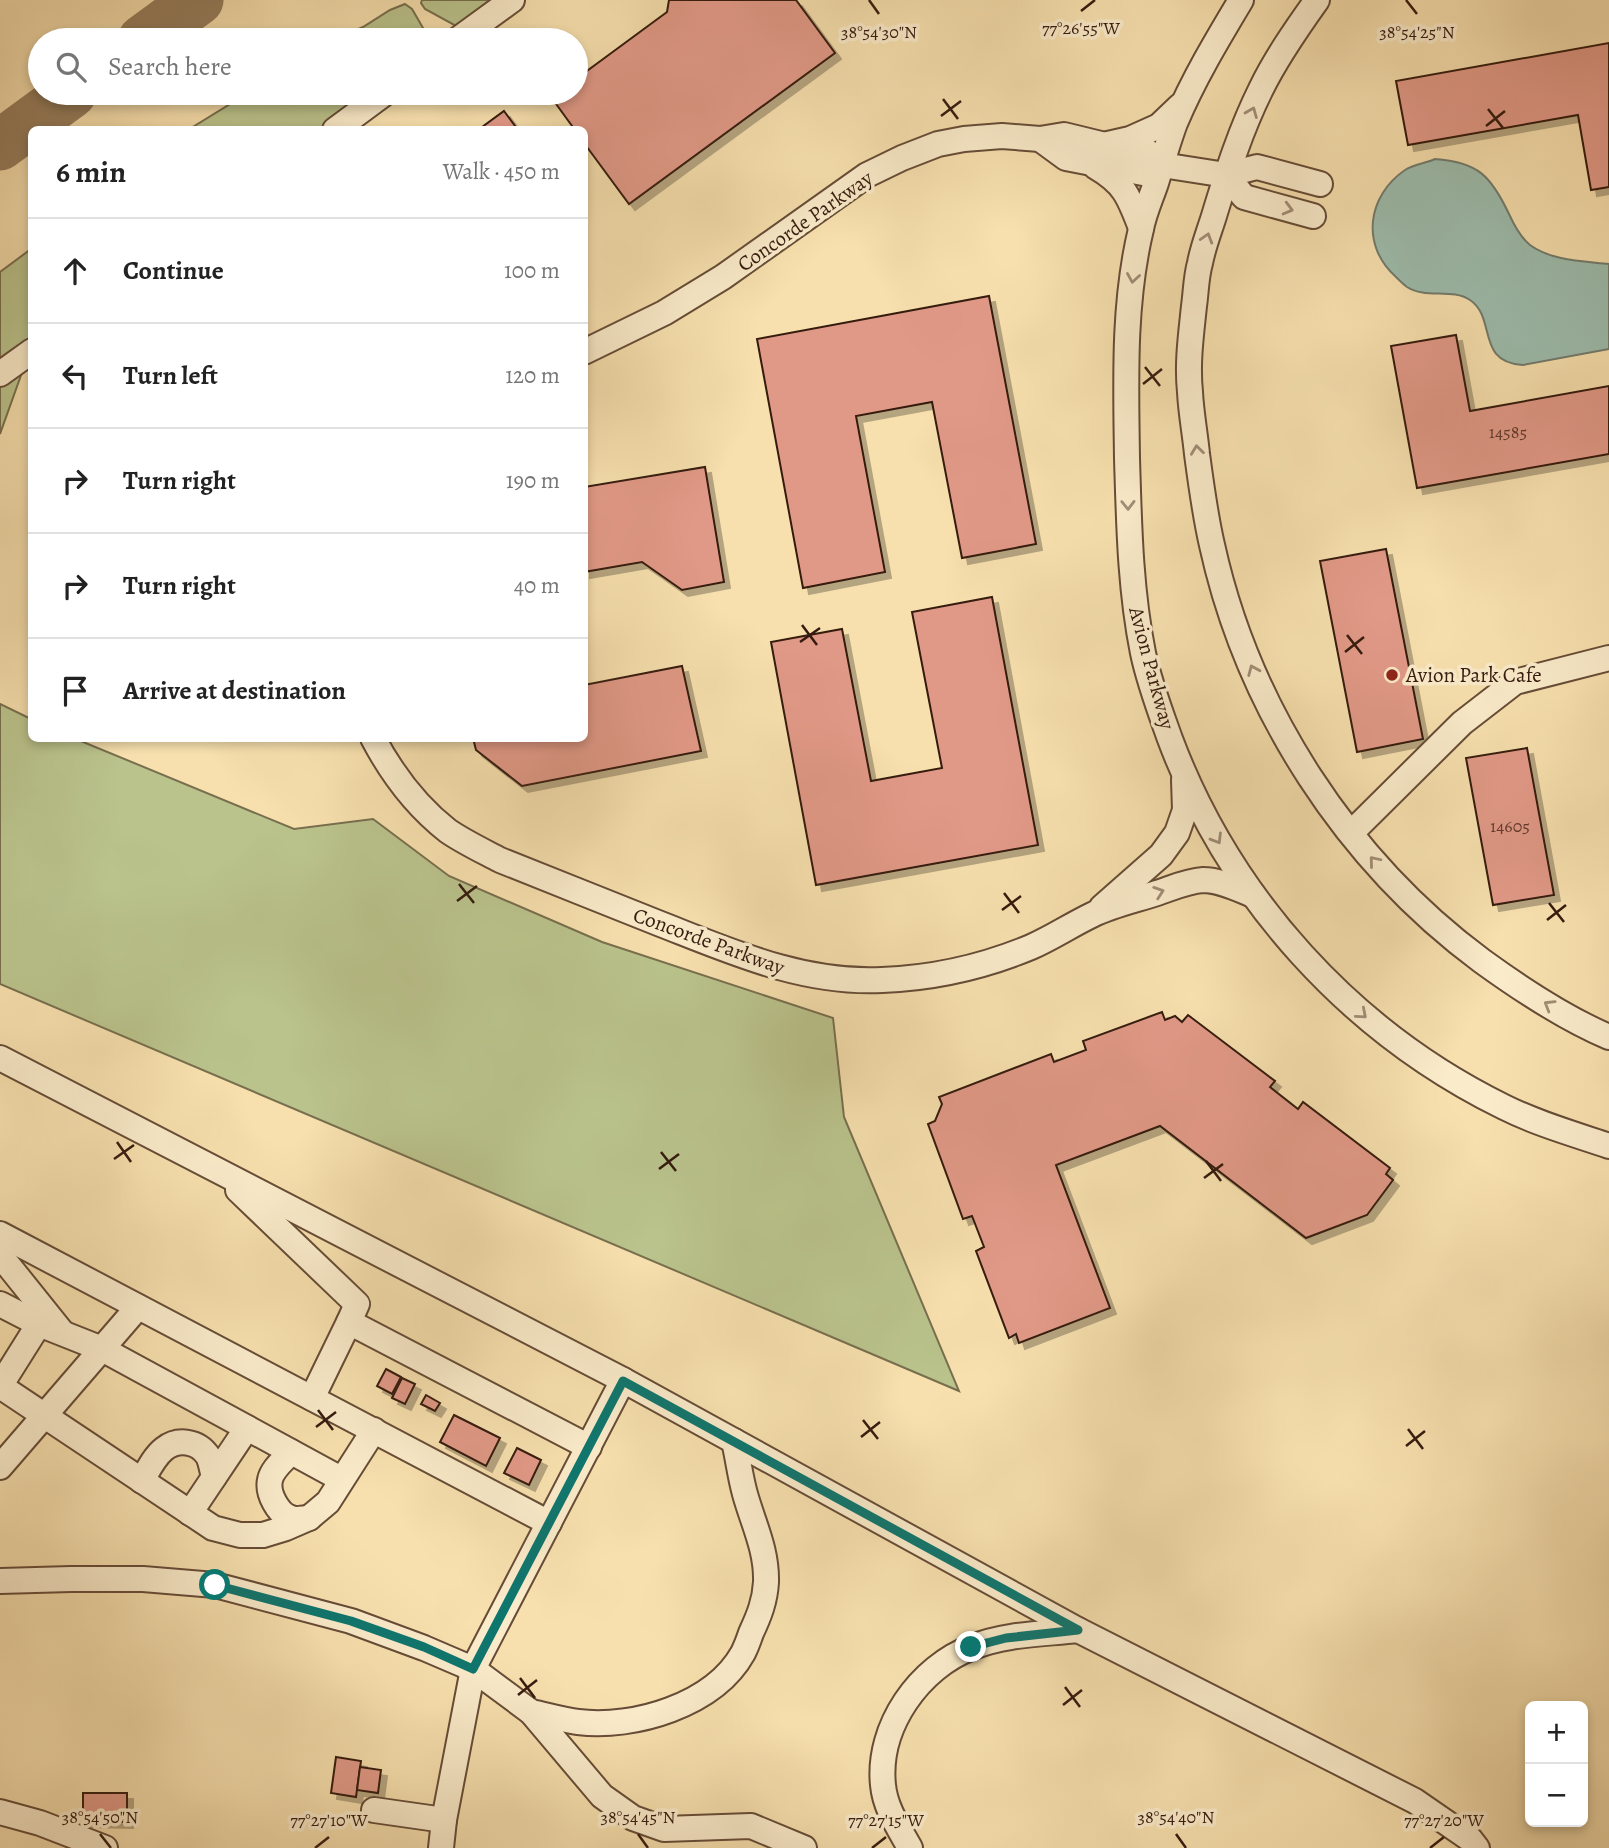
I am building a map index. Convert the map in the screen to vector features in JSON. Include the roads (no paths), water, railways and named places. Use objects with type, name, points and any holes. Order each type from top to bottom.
[{"type":"street","points":[[474,28],[512,0]]},
{"type":"street","name":"Avion Parkway","points":[[1241,0],[1201,68],[1175,124],[1141,228],[1131,292],[1125,358],[1129,547],[1134,602],[1155,699],[1184,777],[1216,838],[1261,907],[1338,993],[1381,1030],[1455,1081],[1505,1108],[1609,1146]]},
{"type":"street","points":[[1317,0],[1261,88],[1226,175],[1199,265],[1189,352],[1189,391],[1202,494],[1226,598],[1265,697],[1290,744],[1318,790],[1395,884],[1465,948],[1509,980],[1555,1009],[1609,1037]]},
{"type":"street","points":[[1141,228],[1131,200],[1097,154],[1159,126],[1185,101]]},
{"type":"street","points":[[340,126],[369,105]]},
{"type":"street","name":"Concorde Parkway","points":[[588,350],[664,313],[723,277],[867,175],[938,144],[1002,136],[1040,139],[1066,158],[1097,154],[1148,174],[1162,165],[1226,175]]},
{"type":"street","points":[[1226,175],[1256,167],[1320,184]]},
{"type":"street","points":[[1226,175],[1244,197],[1313,216]]},
{"type":"street","points":[[0,374],[28,354]]},
{"type":"street","points":[[1351,833],[1462,723],[1515,682],[1609,658]]},
{"type":"street","name":"Concorde Parkway","points":[[375,742],[392,772],[407,791],[449,831],[469,844],[500,860],[783,969],[836,978],[880,980],[926,977],[987,963],[1031,946],[1094,914],[1188,882],[1205,880],[1226,884],[1253,895]]},
{"type":"street","name":"Concorde Parkway","points":[[1094,914],[1161,855],[1177,833],[1185,810],[1184,777]]},
{"type":"street","points":[[0,1058],[623,1381],[1078,1630],[1415,1801],[1470,1839],[1477,1848]]},
{"type":"street","points":[[216,1170],[357,1304],[312,1398]]},
{"type":"street","points":[[0,1234],[549,1523]]},
{"type":"street","points":[[0,1255],[63,1333]]},
{"type":"street","points":[[0,1304],[39,1324],[102,1349],[341,1479]]},
{"type":"street","points":[[2,1460],[44,1416],[138,1307]]},
{"type":"street","points":[[349,1322],[589,1447]]},
{"type":"street","points":[[39,1324],[0,1386],[213,1528],[240,1535],[263,1535],[309,1518],[328,1502],[374,1430]]},
{"type":"street","points":[[441,1848],[473,1669],[623,1381]]},
{"type":"street","points":[[190,1513],[247,1428]]},
{"type":"street","points":[[142,1481],[162,1450],[172,1444],[186,1441],[200,1448],[209,1458],[214,1477]]},
{"type":"street","points":[[531,1712],[579,1722],[620,1722],[653,1715],[677,1707],[705,1692],[726,1675],[743,1654],[763,1606],[766,1580],[763,1545],[745,1493],[734,1441]]},
{"type":"street","points":[[291,1452],[277,1467],[270,1480],[271,1496],[279,1510],[291,1518],[309,1518]]},
{"type":"street","points":[[0,1581],[143,1579],[215,1585],[351,1621],[424,1647],[473,1669],[531,1712],[602,1796],[633,1818],[664,1829],[751,1826],[804,1848]]},
{"type":"street","points":[[910,1848],[890,1811],[883,1786],[883,1761],[890,1734],[902,1706],[920,1681],[944,1662],[971,1647],[1006,1638],[1078,1630]]},
{"type":"street","points":[[374,1810],[444,1820]]},
{"type":"street","points":[[0,1812],[40,1823],[105,1848]]},
{"type":"place","name":"Avion Park Cafe","points":[[1392,675]]}]
